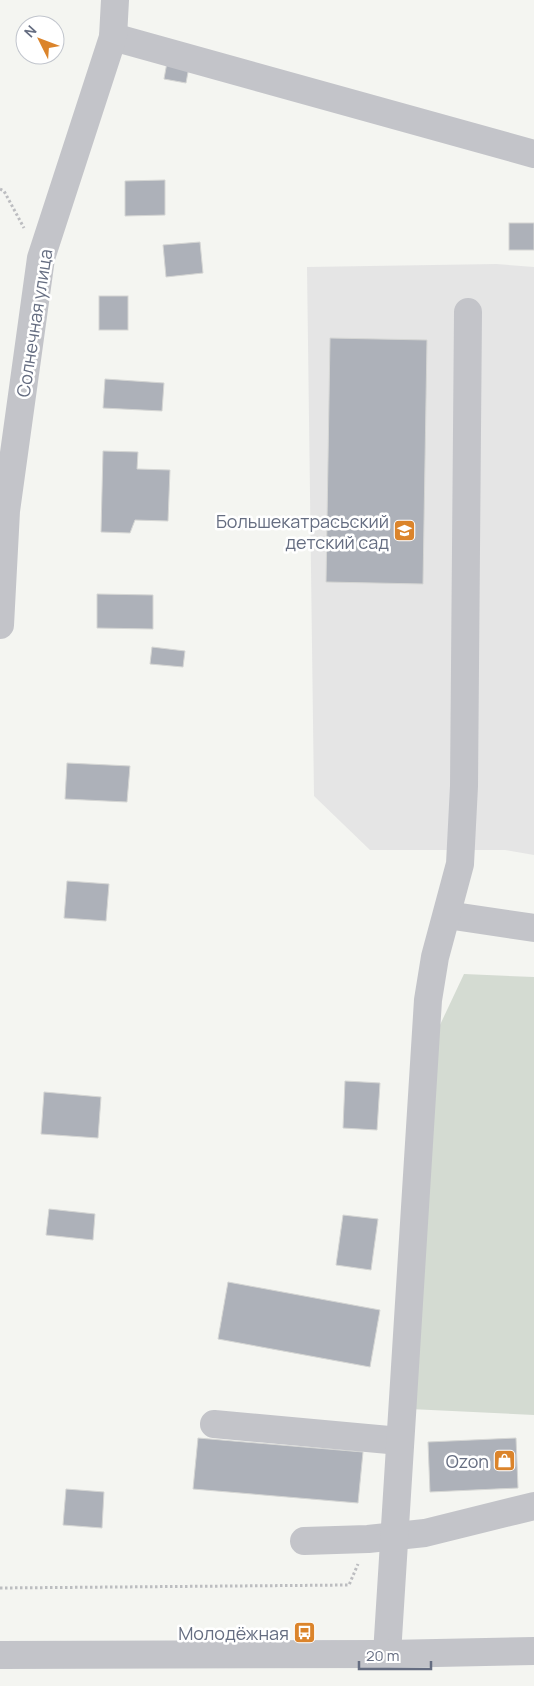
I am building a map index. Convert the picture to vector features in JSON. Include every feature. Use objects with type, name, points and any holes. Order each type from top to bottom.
[{"type":"street","name":"Солнечная улица","points":[[0,624],[6,511],[41,258],[113,36],[115,0]]},
{"type":"street","points":[[113,36],[534,154]]},
{"type":"street","points":[[386,1654],[381,1538],[400,1441],[428,1000],[434,956],[460,864],[464,786],[468,312]]},
{"type":"street","points":[[447,915],[534,928]]},
{"type":"street","points":[[214,1424],[400,1441]]},
{"type":"street","points":[[304,1542],[381,1538],[424,1533],[534,1506]]},
{"type":"street","points":[[0,1654],[386,1654],[534,1651]]},
{"type":"path","points":[[0,188],[4,191],[41,258]]},
{"type":"path","points":[[0,1588],[349,1585],[381,1538]]},
{"type":"shaded area","name":"Большекатрасьский детский сад","points":[[496,264],[534,267],[534,855],[505,850],[370,850],[314,796],[307,267]]},
{"type":"shaded area","points":[[464,974],[534,977],[534,1415],[410,1409],[439,1027]]},
{"type":"building","points":[[168,57],[190,61],[186,83],[164,79]]},
{"type":"building","points":[[165,180],[165,215],[125,216],[125,181]]},
{"type":"building","points":[[509,223],[534,223],[534,250],[509,250]]},
{"type":"building","points":[[200,242],[203,273],[166,277],[163,245]]},
{"type":"building","points":[[99,296],[128,296],[128,330],[99,330]]},
{"type":"building","points":[[330,338],[427,340],[423,584],[326,582]]},
{"type":"building","points":[[105,379],[164,383],[162,411],[103,408]]},
{"type":"building","points":[[103,451],[138,452],[137,469],[170,470],[168,521],[135,520],[130,533],[101,532]]},
{"type":"building","points":[[97,594],[153,595],[153,629],[97,628]]},
{"type":"building","points":[[152,647],[185,651],[183,667],[150,664]]},
{"type":"building","points":[[67,763],[130,766],[127,802],[65,799]]},
{"type":"building","points":[[67,881],[109,884],[106,921],[64,918]]},
{"type":"building","points":[[345,1081],[380,1083],[377,1130],[343,1128]]},
{"type":"building","points":[[44,1092],[101,1097],[98,1138],[41,1134]]},
{"type":"building","points":[[49,1209],[95,1214],[93,1240],[46,1235]]},
{"type":"building","points":[[343,1215],[378,1219],[371,1270],[336,1265]]},
{"type":"building","points":[[228,1282],[380,1310],[370,1367],[218,1339]]},
{"type":"building","points":[[198,1438],[363,1452],[358,1503],[193,1489]]},
{"type":"building","points":[[516,1438],[518,1488],[430,1492],[428,1442]]},
{"type":"building","points":[[66,1489],[104,1492],[102,1528],[63,1525]]},
{"type":"place","name":"Большекатрасьский детский сад","points":[[405,531]]},
{"type":"place","name":"Ozon","points":[[505,1461]]},
{"type":"place","name":"Молодёжная","points":[[305,1633]]}]
